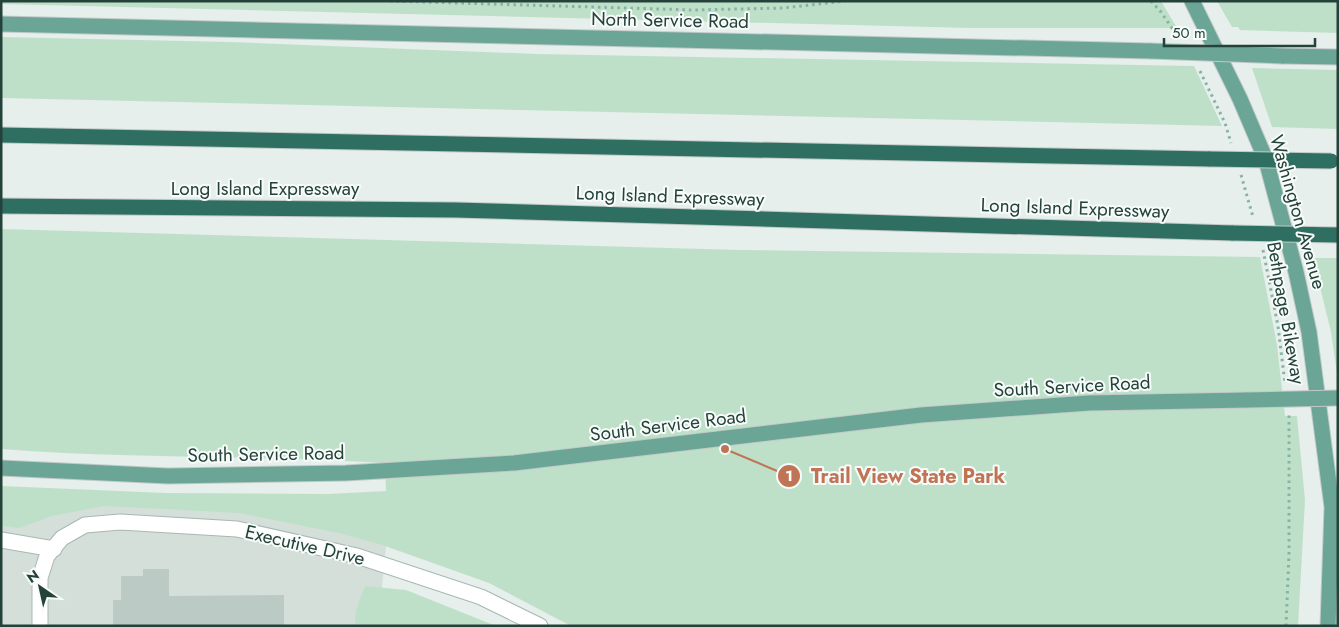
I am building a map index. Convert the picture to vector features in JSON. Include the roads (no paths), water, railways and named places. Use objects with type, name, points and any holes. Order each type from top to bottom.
[{"type":"highway","points":[[1,135],[1334,162]]},
{"type":"highway","name":"Long Island Expressway","points":[[1,206],[456,210],[1338,235]]},
{"type":"main road","name":"Washington Avenue","points":[[1192,1],[1240,99],[1269,170],[1296,272],[1309,332],[1335,507],[1328,626]]},
{"type":"main road","name":"North Service Road","points":[[1,24],[1338,57]]},
{"type":"main road","name":"South Service Road","points":[[1,468],[168,476],[346,473],[514,463],[922,415],[1089,403],[1338,398]]},
{"type":"street","name":"Executive Drive","points":[[58,544],[85,525],[120,522],[237,529],[357,556],[481,597],[540,626]]},
{"type":"street","points":[[1,540],[58,544]]},
{"type":"street","points":[[40,626],[40,578],[47,556],[58,544]]},
{"type":"place","name":"Trail View State Park","points":[[725,449]]}]
